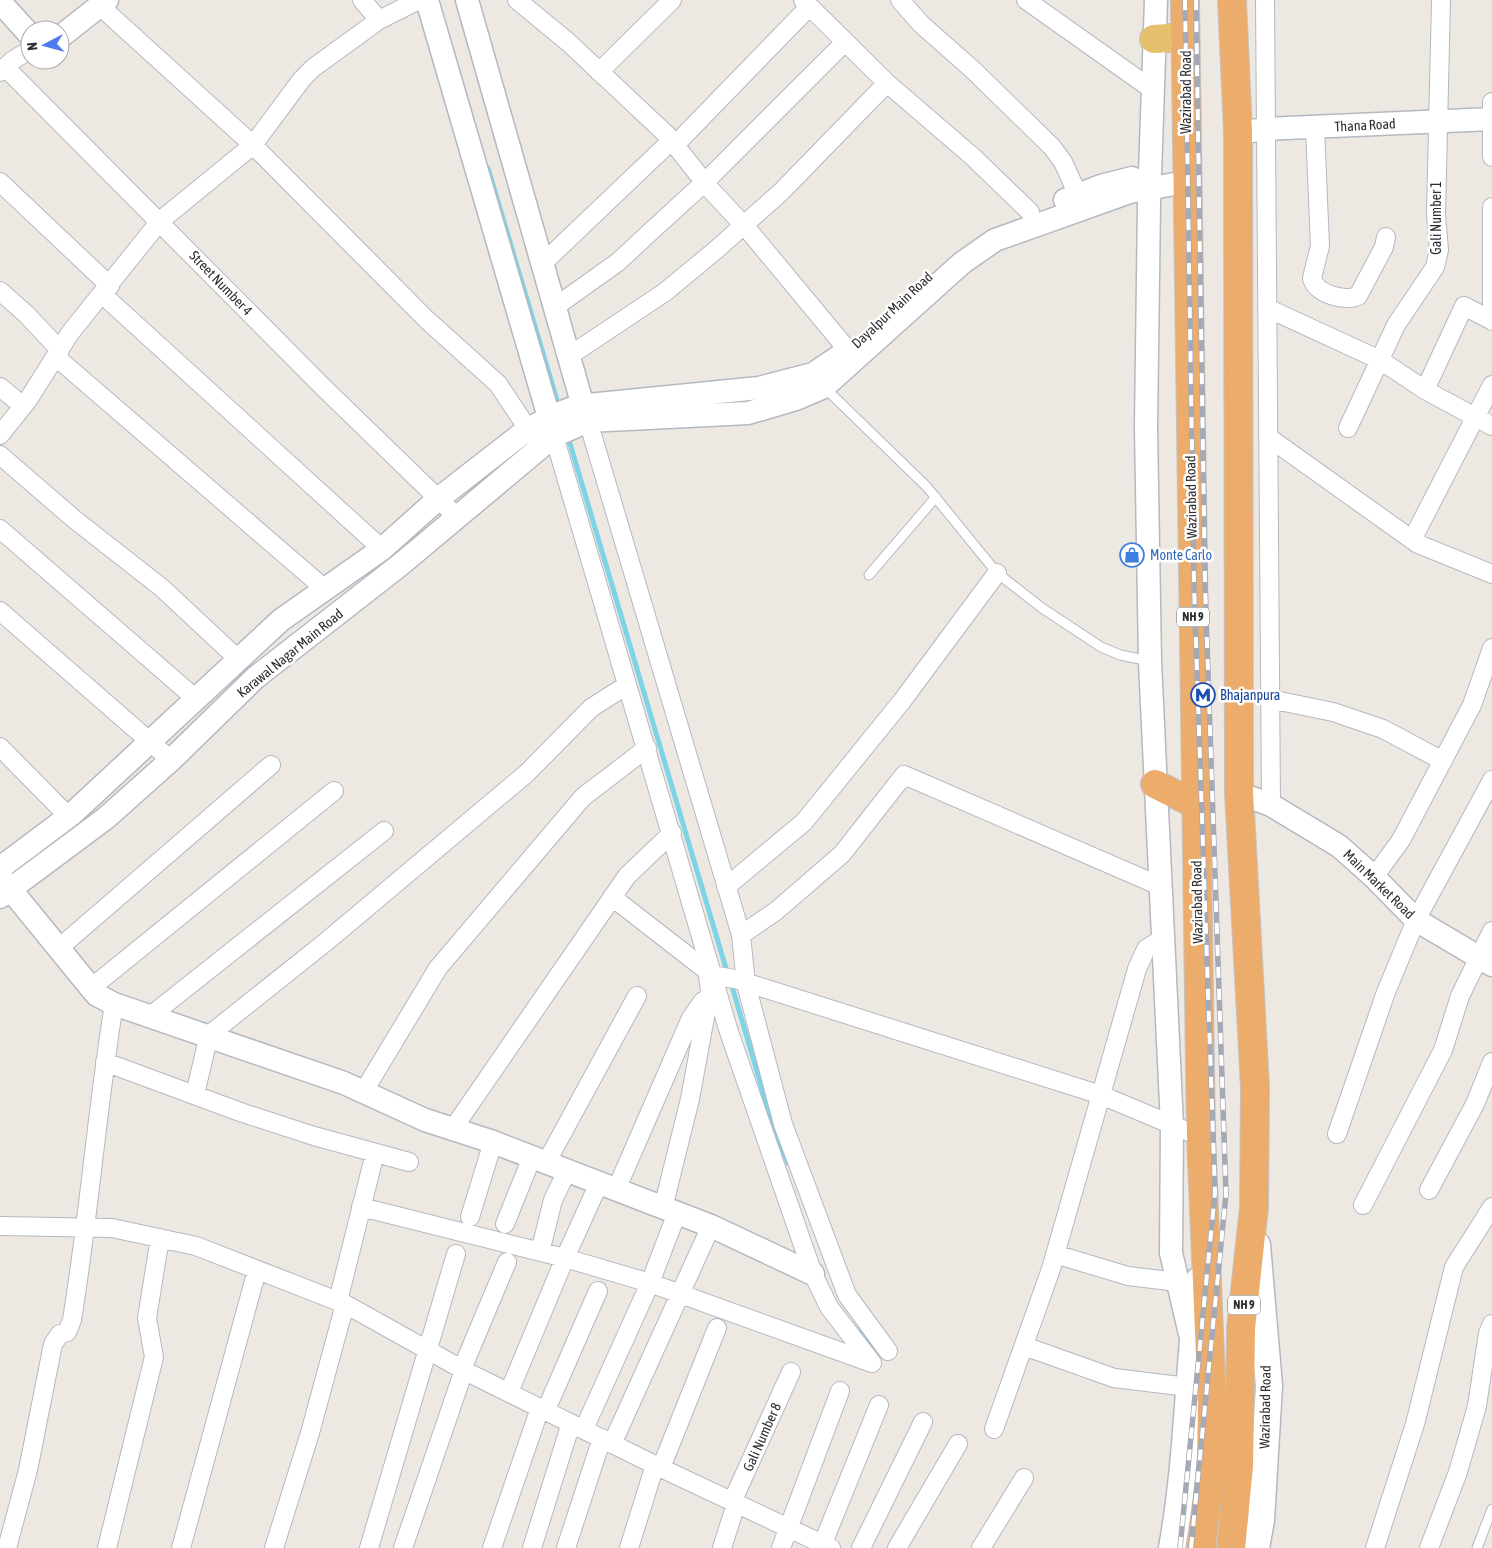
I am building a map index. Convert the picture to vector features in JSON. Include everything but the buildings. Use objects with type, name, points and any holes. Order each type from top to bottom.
[{"type":"highway","name":"Wazirabad Road","points":[[1185,0],[1201,1137],[1212,1403],[1211,1467],[1201,1548]]},
{"type":"highway","name":"Wazirabad Road","points":[[1231,1548],[1240,1466],[1242,1402],[1241,1328],[1254,1207],[1255,1087],[1239,793],[1238,133],[1232,0]]},
{"type":"highway","points":[[1155,784],[1196,804]]},
{"type":"main road","points":[[1154,39],[1185,37]]},
{"type":"main road","name":"Wazirabad Road","points":[[1254,1207],[1269,1386],[1261,1520],[1256,1548]]},
{"type":"main road","name":"Wazirabad Road","points":[[1172,1548],[1180,1502],[1191,1342],[1204,1234]]},
{"type":"street","points":[[362,0],[379,20]]},
{"type":"street","points":[[0,435],[23,406],[70,333],[160,221],[253,145],[302,79],[313,68],[379,20],[419,0]]},
{"type":"street","points":[[361,1207],[565,1258],[650,1283],[872,1363],[830,1307],[813,1274],[729,1032],[647,748],[549,429],[427,0]]},
{"type":"street","points":[[467,0],[569,356],[583,414],[741,936],[740,982],[783,1124],[847,1295],[888,1351]]},
{"type":"street","points":[[517,0],[568,42],[673,143],[852,355]]},
{"type":"street","points":[[599,72],[672,0]]},
{"type":"street","points":[[900,0],[921,24],[972,69],[1052,148],[1064,162],[1081,202]]},
{"type":"street","points":[[1026,0],[1153,90]]},
{"type":"street","points":[[1156,0],[1150,181],[1146,428],[1150,662],[1172,1125],[1171,1252],[1191,1342]]},
{"type":"street","points":[[1265,0],[1271,804]]},
{"type":"street","name":"Gali Number 1","points":[[1348,428],[1396,325],[1435,267],[1439,250],[1436,214],[1441,0]]},
{"type":"street","points":[[0,2],[20,24]]},
{"type":"street","points":[[70,29],[104,3],[253,145],[426,319],[549,429]]},
{"type":"street","points":[[542,264],[673,143],[806,3],[887,83],[974,157],[1030,212]]},
{"type":"street","points":[[555,307],[618,262],[705,182],[845,42]]},
{"type":"street","points":[[3,70],[20,57]]},
{"type":"street","name":"Street Number 4","points":[[3,70],[160,221],[324,388],[456,516]]},
{"type":"street","points":[[569,356],[665,292],[744,225],[782,190],[887,83]]},
{"type":"street","points":[[1492,113],[1492,156]]},
{"type":"street","name":"Thana Road","points":[[1238,133],[1266,128],[1315,128],[1437,121],[1492,113]]},
{"type":"street","points":[[1315,128],[1320,246],[1312,278],[1313,284],[1317,288],[1343,299],[1351,300],[1358,296],[1384,247],[1386,237]]},
{"type":"street","name":"Dayalpur Main Road","points":[[583,414],[748,412],[796,399],[824,387],[852,355],[954,253],[988,228],[1030,212],[1130,192],[1150,181],[1186,174]]},
{"type":"street","points":[[0,182],[106,290],[382,549]]},
{"type":"street","name":"Dayalpur Main Road","points":[[583,414],[759,388],[813,374],[852,355],[962,263],[995,240],[1081,202]]},
{"type":"street","points":[[1425,390],[1464,306],[1491,321],[1492,207]]},
{"type":"street","points":[[0,291],[26,314],[58,354],[325,589]]},
{"type":"street","points":[[1267,308],[1380,360],[1425,390],[1484,422]]},
{"type":"street","points":[[1412,540],[1484,422],[1492,385]]},
{"type":"street","points":[[0,388],[23,406]]},
{"type":"street","name":"Karawal Nagar Main Road","points":[[0,868],[68,816],[281,620],[382,549],[438,499],[549,429],[583,414]]},
{"type":"street","name":"Karawal Nagar Main Road","points":[[3,888],[106,818],[171,760],[255,678],[400,565],[456,516],[549,429]]},
{"type":"street","points":[[1268,437],[1412,540],[1492,574]]},
{"type":"street","points":[[0,454],[74,519],[162,588],[238,659]]},
{"type":"street","points":[[0,529],[195,698]]},
{"type":"street","points":[[726,887],[804,822],[902,700],[997,573]]},
{"type":"street","points":[[0,611],[171,760]]},
{"type":"street","points":[[1374,877],[1401,840],[1472,706],[1492,648]]},
{"type":"street","points":[[195,1094],[209,1035],[327,941],[527,773],[591,708],[627,685]]},
{"type":"street","points":[[1270,699],[1333,712],[1383,729],[1443,761]]},
{"type":"street","points":[[0,747],[68,816]]},
{"type":"street","points":[[364,1091],[438,968],[583,797],[647,748]]},
{"type":"street","points":[[59,948],[271,765]]},
{"type":"street","points":[[741,936],[776,911],[842,854],[904,775],[1160,886]]},
{"type":"street","points":[[1337,1134],[1386,992],[1416,920],[1492,780]]},
{"type":"street","points":[[90,988],[334,791]]},
{"type":"street","name":"Main Market Road","points":[[1239,793],[1271,804],[1338,846],[1374,877],[1416,920],[1486,961]]},
{"type":"street","points":[[149,1017],[384,831]]},
{"type":"street","points":[[452,1130],[626,876],[672,833]]},
{"type":"street","points":[[3,888],[59,948],[90,988],[97,995],[114,1004],[149,1017],[209,1035],[364,1091],[425,1120],[493,1142],[711,1226],[813,1274]]},
{"type":"street","points":[[612,898],[712,973],[1101,1095],[1201,1137]]},
{"type":"street","points":[[1363,1206],[1443,1050],[1460,996],[1486,961],[1492,931]]},
{"type":"street","points":[[994,1429],[1055,1254],[1137,969],[1146,948],[1162,939]]},
{"type":"street","points":[[509,1392],[565,1258],[608,1187],[691,1018],[710,990],[712,973]]},
{"type":"street","points":[[532,1548],[578,1426],[650,1283],[670,1210],[707,994]]},
{"type":"street","points":[[505,1224],[539,1160],[637,996]]},
{"type":"street","points":[[7,1548],[28,1470],[53,1344],[60,1334],[67,1332],[72,1320],[87,1228],[105,1062],[114,1004]]},
{"type":"street","points":[[105,1062],[314,1136],[409,1162]]},
{"type":"street","points":[[1429,1190],[1475,1104],[1492,1062]]},
{"type":"street","points":[[470,1217],[493,1142]]},
{"type":"street","points":[[274,1548],[310,1433],[341,1303],[361,1207],[376,1153]]},
{"type":"street","points":[[542,1244],[554,1200],[567,1171]]},
{"type":"street","points":[[1375,1548],[1415,1424],[1454,1267],[1492,1207]]},
{"type":"street","points":[[0,1226],[112,1228],[196,1246],[341,1303],[463,1369],[825,1547],[879,1405]]},
{"type":"street","points":[[566,1548],[607,1441],[680,1294],[711,1226]]},
{"type":"street","points":[[108,1548],[154,1357],[147,1318],[160,1238]]},
{"type":"street","points":[[369,1548],[456,1254]]},
{"type":"street","points":[[1055,1254],[1128,1276],[1178,1282]]},
{"type":"street","points":[[403,1548],[463,1369],[507,1262]]},
{"type":"street","points":[[181,1548],[257,1270]]},
{"type":"street","points":[[492,1548],[543,1409],[598,1291]]},
{"type":"street","points":[[1429,1548],[1458,1472],[1478,1406],[1488,1333],[1492,1324]]},
{"type":"street","points":[[629,1548],[658,1466],[717,1328]]},
{"type":"street","points":[[1024,1346],[1114,1378],[1188,1387]]},
{"type":"street","name":"Gali Number 8","points":[[722,1548],[734,1503],[791,1372]]},
{"type":"street","points":[[781,1548],[840,1391]]},
{"type":"street","points":[[860,1548],[923,1422]]},
{"type":"street","points":[[898,1548],[958,1444]]},
{"type":"street","points":[[981,1548],[1024,1478]]},
{"type":"lane","points":[[824,387],[936,497],[997,573],[1042,608],[1101,646],[1120,655],[1150,662]]},
{"type":"lane","points":[[870,575],[936,497]]},
{"type":"lane","points":[[1477,1548],[1492,1509]]},
{"type":"waterway","points":[[488,168],[559,407]]},
{"type":"waterway","points":[[568,437],[728,975]]},
{"type":"waterway","points":[[731,983],[773,1126],[788,1163]]},
{"type":"waterway","points":[[860,1326],[873,1352]]},
{"type":"railway","points":[[1180,1548],[1215,1193],[1194,585],[1185,0]]},
{"type":"railway","points":[[1191,1548],[1226,1194],[1205,584],[1196,0]]},
{"type":"place","name":"Monte Carlo","points":[[1132,555]]},
{"type":"place","name":"Bhajanpura","points":[[1203,695]]}]
